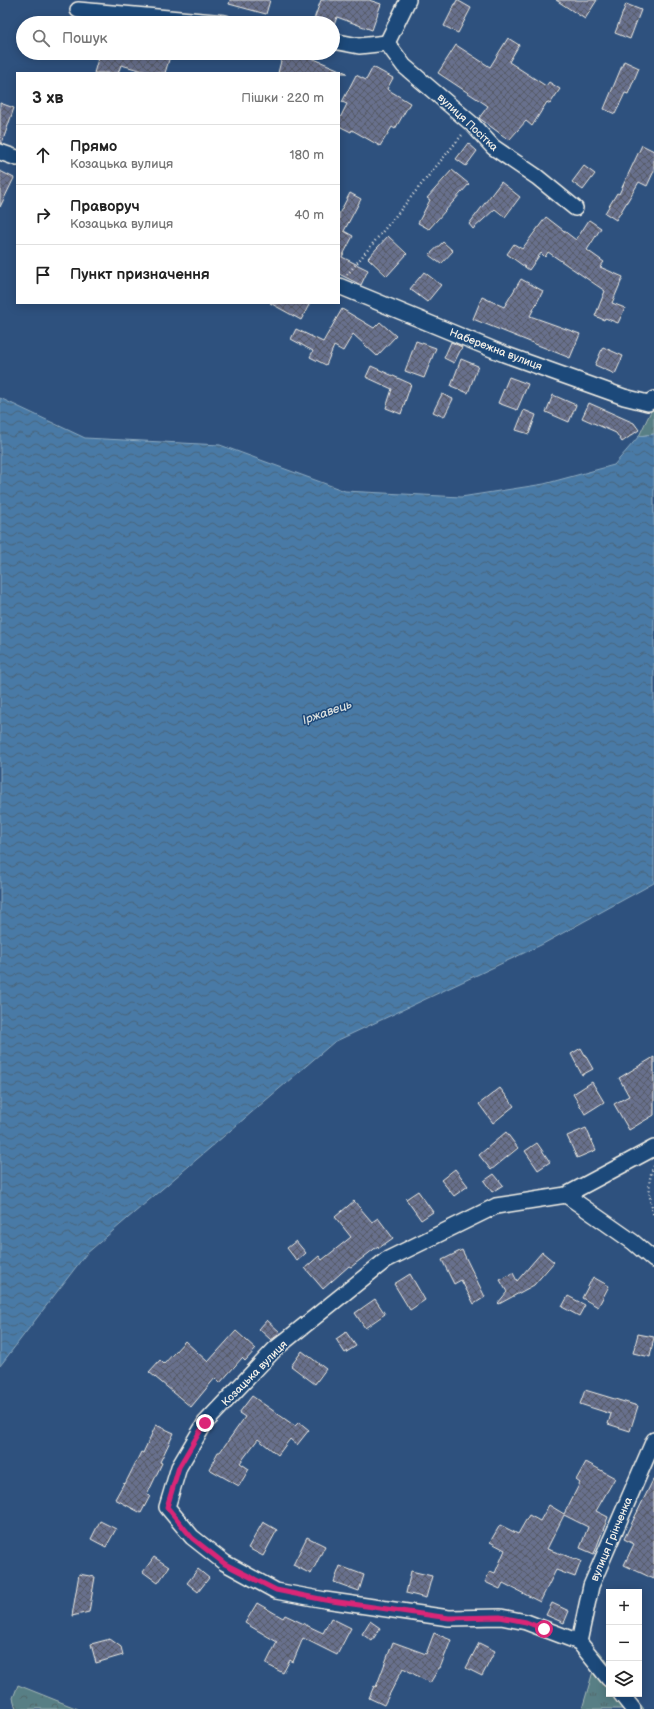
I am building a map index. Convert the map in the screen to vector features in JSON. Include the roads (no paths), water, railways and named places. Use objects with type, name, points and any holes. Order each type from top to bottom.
[{"type":"street","points":[[340,42],[359,46],[387,43],[408,0]]},
{"type":"street","points":[[78,10],[146,16]]},
{"type":"street","name":"вулиця Посітка","points":[[387,43],[404,66],[472,124],[493,147],[537,177],[575,208]]},
{"type":"street","points":[[0,152],[16,158]]},
{"type":"street","name":"Набережна вулиця","points":[[341,282],[511,356],[624,397],[648,403],[654,399]]},
{"type":"street","name":"Козацька вулиця","points":[[579,1642],[526,1622],[500,1617],[449,1618],[325,1600],[276,1590],[225,1564],[192,1538],[167,1507],[179,1467],[205,1423],[275,1349],[386,1260],[496,1206],[566,1195],[654,1148]]},
{"type":"street","points":[[566,1195],[633,1242],[654,1260]]},
{"type":"street","name":"вулиця Грінченка","points":[[579,1642],[591,1586],[654,1440]]},
{"type":"street","points":[[579,1642],[606,1675]]},
{"type":"street","points":[[623,1697],[633,1709]]},
{"type":"water","name":"Іржавець","points":[[0,398],[85,438],[220,445],[345,491],[461,497],[544,484],[614,465],[639,436],[654,434],[654,883],[541,945],[334,1042],[86,1254],[0,1366]]}]
